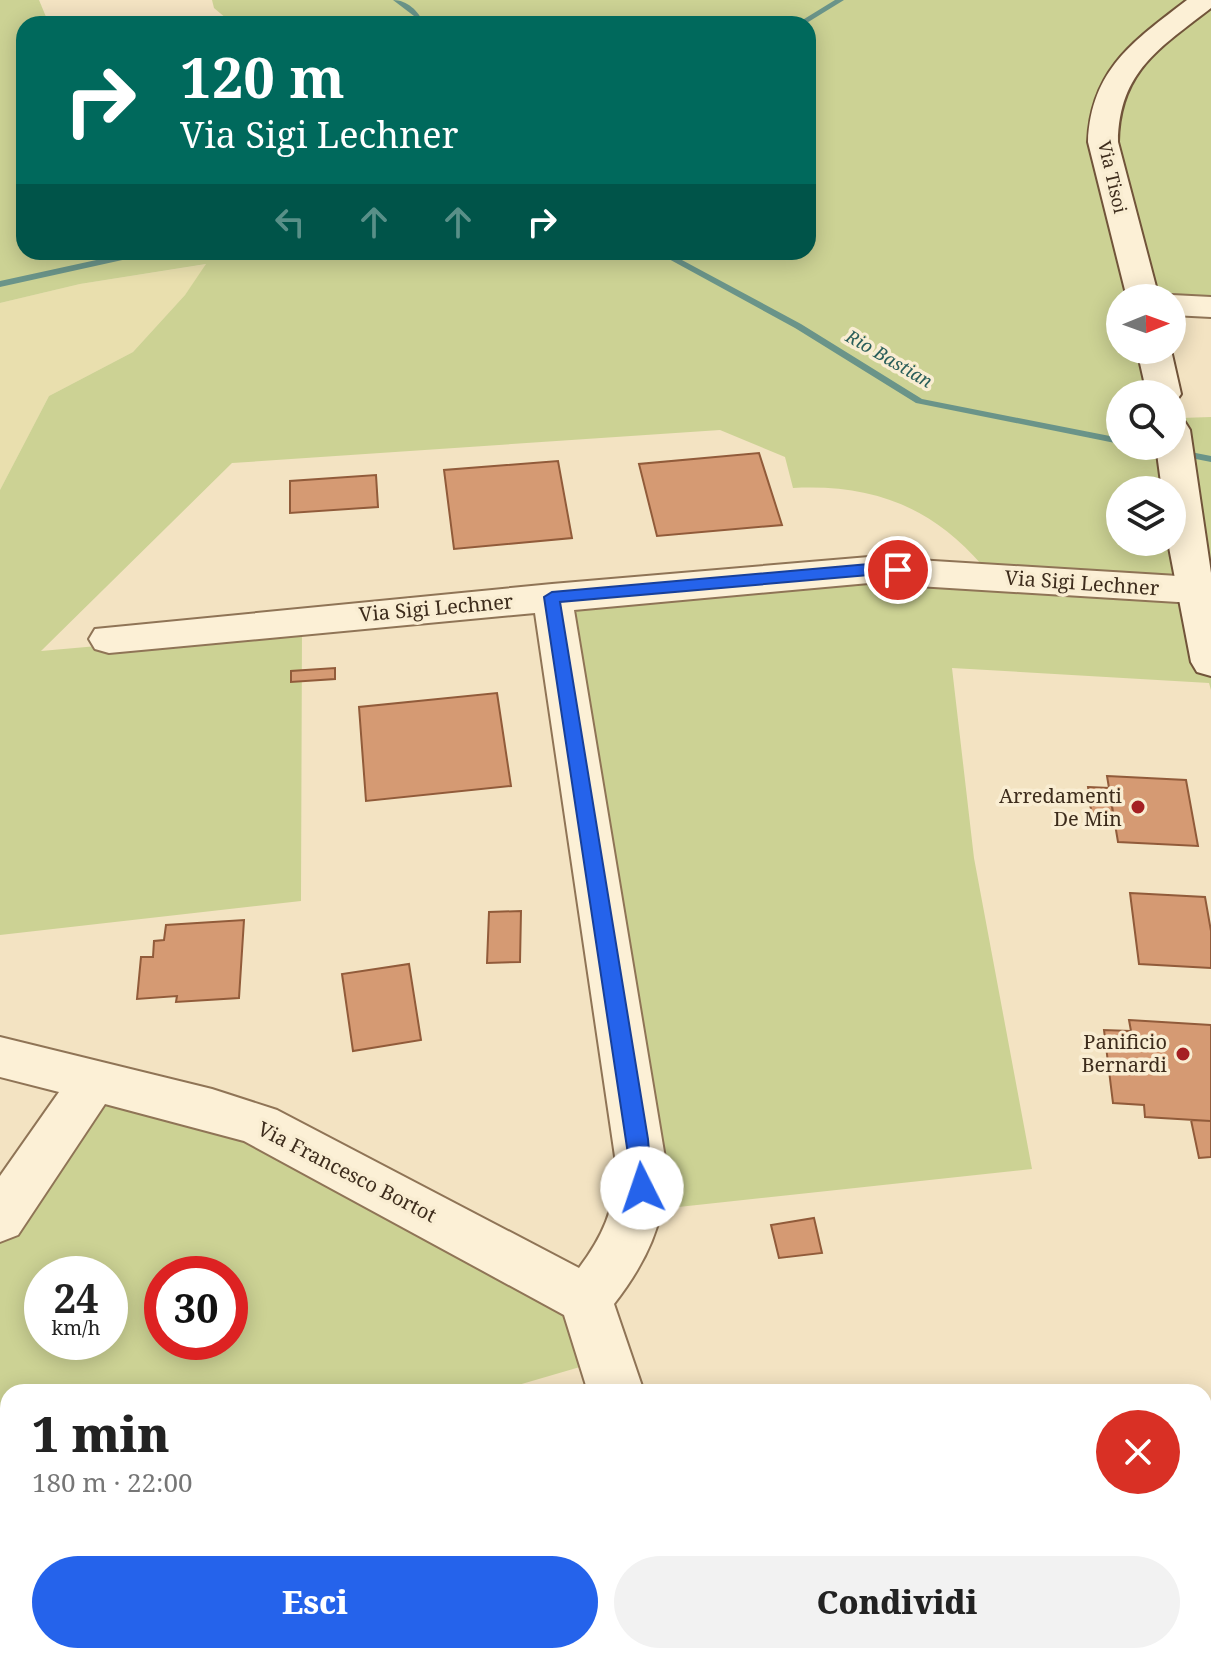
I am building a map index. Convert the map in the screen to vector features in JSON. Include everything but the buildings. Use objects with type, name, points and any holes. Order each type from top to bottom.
[{"type":"street","name":"Via Tisoi","points":[[1139,284],[1103,142],[1101,117],[1117,76],[1204,0]]},
{"type":"street","points":[[1186,306],[1211,307]]},
{"type":"street","points":[[1176,460],[1194,590],[1211,662]]},
{"type":"street","name":"Via Sigi Lechner","points":[[109,639],[869,570],[1194,590]]},
{"type":"street","points":[[552,597],[642,1170],[641,1206],[631,1234],[586,1299],[613,1384]]},
{"type":"street","name":"Via Francesco Bortot","points":[[0,1057],[212,1110],[259,1125],[310,1149],[586,1299]]},
{"type":"street","points":[[0,1219],[93,1082]]},
{"type":"shaded area","points":[[207,264],[185,295],[133,352],[49,396],[0,490],[0,303],[80,284]]},
{"type":"green space","points":[[0,0],[39,0],[46,16],[16,16],[16,260],[816,260],[816,16],[224,16],[214,8],[212,0],[1211,0],[1211,304],[1186,301],[1186,284],[1106,284],[1106,364],[1164,364],[1169,380],[1106,380],[1106,460],[1186,460],[1186,418],[1211,417],[1211,690],[1209,683],[952,668],[974,858],[1032,1169],[660,1209],[545,591],[982,565],[941,527],[897,502],[848,490],[793,488],[785,457],[720,430],[232,463],[41,651],[302,628],[301,901],[0,935],[0,490],[49,396],[133,352],[185,295],[206,264],[80,284],[0,303]]},
{"type":"green space","points":[[80,1079],[246,1103],[510,1244],[621,1355],[521,1384],[0,1384],[0,1187]]},
{"type":"waterway","points":[[397,0],[417,16]]},
{"type":"waterway","points":[[813,16],[840,0]]},
{"type":"waterway","name":"Rio Bastian","points":[[0,284],[109,260]]},
{"type":"waterway","name":"Rio Bastian","points":[[675,260],[798,326],[919,401],[1106,438]]},
{"type":"waterway","name":"Rio Bastian","points":[[1186,454],[1211,459]]},
{"type":"place","name":"Arredamenti De Min","points":[[1138,807]]},
{"type":"place","name":"Panificio Bernardi","points":[[1183,1054]]},
{"type":"route","points":[[642,1188],[642,1170],[552,597],[898,570]]}]
